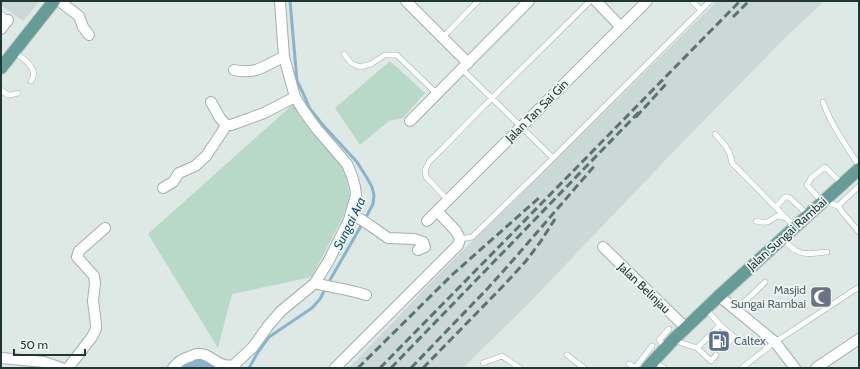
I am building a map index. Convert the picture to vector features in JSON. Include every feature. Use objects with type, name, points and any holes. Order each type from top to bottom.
[{"type":"main road","points":[[1,68],[54,1]]},
{"type":"main road","name":"Jalan Sungai Rambai","points":[[644,366],[670,339],[686,328],[822,201],[858,171]]},
{"type":"street","points":[[59,1],[79,16],[83,27],[89,35]]},
{"type":"street","points":[[173,368],[180,359],[197,353],[203,355],[221,367],[231,367],[253,347],[281,311],[317,284],[353,214],[356,195],[352,176],[347,164],[316,128],[295,97],[284,56],[280,1]]},
{"type":"street","points":[[410,121],[529,1]]},
{"type":"street","points":[[596,1],[621,26]]},
{"type":"street","name":"Jalan Tan Sai Gin","points":[[427,221],[647,1]]},
{"type":"street","points":[[411,3],[465,66]]},
{"type":"street","points":[[1,29],[5,17]]},
{"type":"street","points":[[234,70],[243,72],[260,69],[284,56]]},
{"type":"street","points":[[211,102],[220,118],[226,125],[231,126],[264,113],[295,97]]},
{"type":"street","points":[[163,188],[173,182],[179,173],[195,166],[206,156],[226,125]]},
{"type":"street","points":[[335,368],[458,245],[460,239],[456,231],[437,211]]},
{"type":"street","points":[[353,214],[388,238],[414,239],[423,242],[424,247],[418,250]]},
{"type":"street","points":[[68,368],[92,337],[96,329],[93,302],[96,283],[94,276],[78,257],[78,254],[79,251],[105,228]]},
{"type":"street","name":"Jalan Belinjau","points":[[603,247],[686,328]]},
{"type":"street","points":[[317,284],[356,292],[366,296]]},
{"type":"street","points":[[719,296],[775,342],[795,368]]},
{"type":"street","points":[[816,368],[859,339]]},
{"type":"street","points":[[1,358],[44,362],[61,368]]},
{"type":"lane","points":[[442,38],[478,1]]},
{"type":"lane","points":[[448,200],[426,177],[425,170],[429,162],[590,1]]},
{"type":"lane","points":[[692,1],[701,10]]},
{"type":"lane","points":[[460,239],[472,237],[710,1]]},
{"type":"lane","points":[[14,51],[33,68],[34,77],[31,81]]},
{"type":"lane","points":[[344,54],[351,63],[360,67],[371,64],[385,55],[397,55],[437,94]]},
{"type":"lane","points":[[465,66],[492,98],[553,158]]},
{"type":"lane","points":[[1,90],[11,96],[18,93]]},
{"type":"lane","points":[[823,102],[827,113],[858,171]]},
{"type":"lane","points":[[715,134],[731,154],[732,163],[795,226]]},
{"type":"lane","points":[[842,184],[825,167],[811,178],[807,185],[822,201],[838,206],[843,213],[854,221],[859,232]]},
{"type":"lane","points":[[838,206],[859,186]]},
{"type":"lane","points":[[776,207],[785,197],[789,197],[808,215]]},
{"type":"lane","points":[[756,221],[764,223],[777,216],[786,218]]},
{"type":"lane","points":[[783,238],[791,247],[799,252],[811,254],[827,252]]},
{"type":"lane","points":[[736,310],[765,282]]},
{"type":"lane","points":[[742,368],[775,342],[859,287]]},
{"type":"lane","points":[[706,309],[720,325],[734,337],[725,346]]},
{"type":"lane","points":[[696,348],[720,325]]},
{"type":"lane","points":[[670,339],[696,348],[711,361],[716,355]]},
{"type":"lane","points":[[644,366],[652,346]]},
{"type":"lane","points":[[567,355],[584,368]]},
{"type":"lane","points":[[489,368],[483,363],[502,356],[520,368]]},
{"type":"lane","points":[[629,364],[664,368]]},
{"type":"shaded area","points":[[1,1],[40,1],[23,21],[1,5]]},
{"type":"shaded area","points":[[717,1],[824,1],[784,39],[675,150],[530,302],[463,368],[349,368],[448,265]]},
{"type":"green space","points":[[390,61],[425,93],[403,118],[389,121],[360,145],[335,108]]},
{"type":"green space","points":[[300,98],[318,137],[344,168],[351,201],[312,277],[232,294],[218,348],[148,234]]},
{"type":"waterway","name":"Sungai Ara","points":[[249,368],[269,337],[312,308],[320,299],[373,204],[374,195],[367,178],[357,162],[310,109],[297,81],[290,1]]},
{"type":"waterway","points":[[186,368],[193,361],[207,368]]},
{"type":"railway","points":[[380,368],[740,1]]},
{"type":"railway","points":[[733,17],[749,1]]},
{"type":"railway","points":[[636,117],[666,84]]},
{"type":"railway","points":[[391,368],[639,112]]},
{"type":"railway","points":[[411,368],[489,287],[596,164]]},
{"type":"railway","points":[[358,368],[453,274],[540,197]]},
{"type":"railway","points":[[423,368],[526,261],[555,219]]},
{"type":"place","name":"Masjid Sungai Rambai","points":[[821,297]]},
{"type":"place","name":"Caltex","points":[[719,341]]}]
